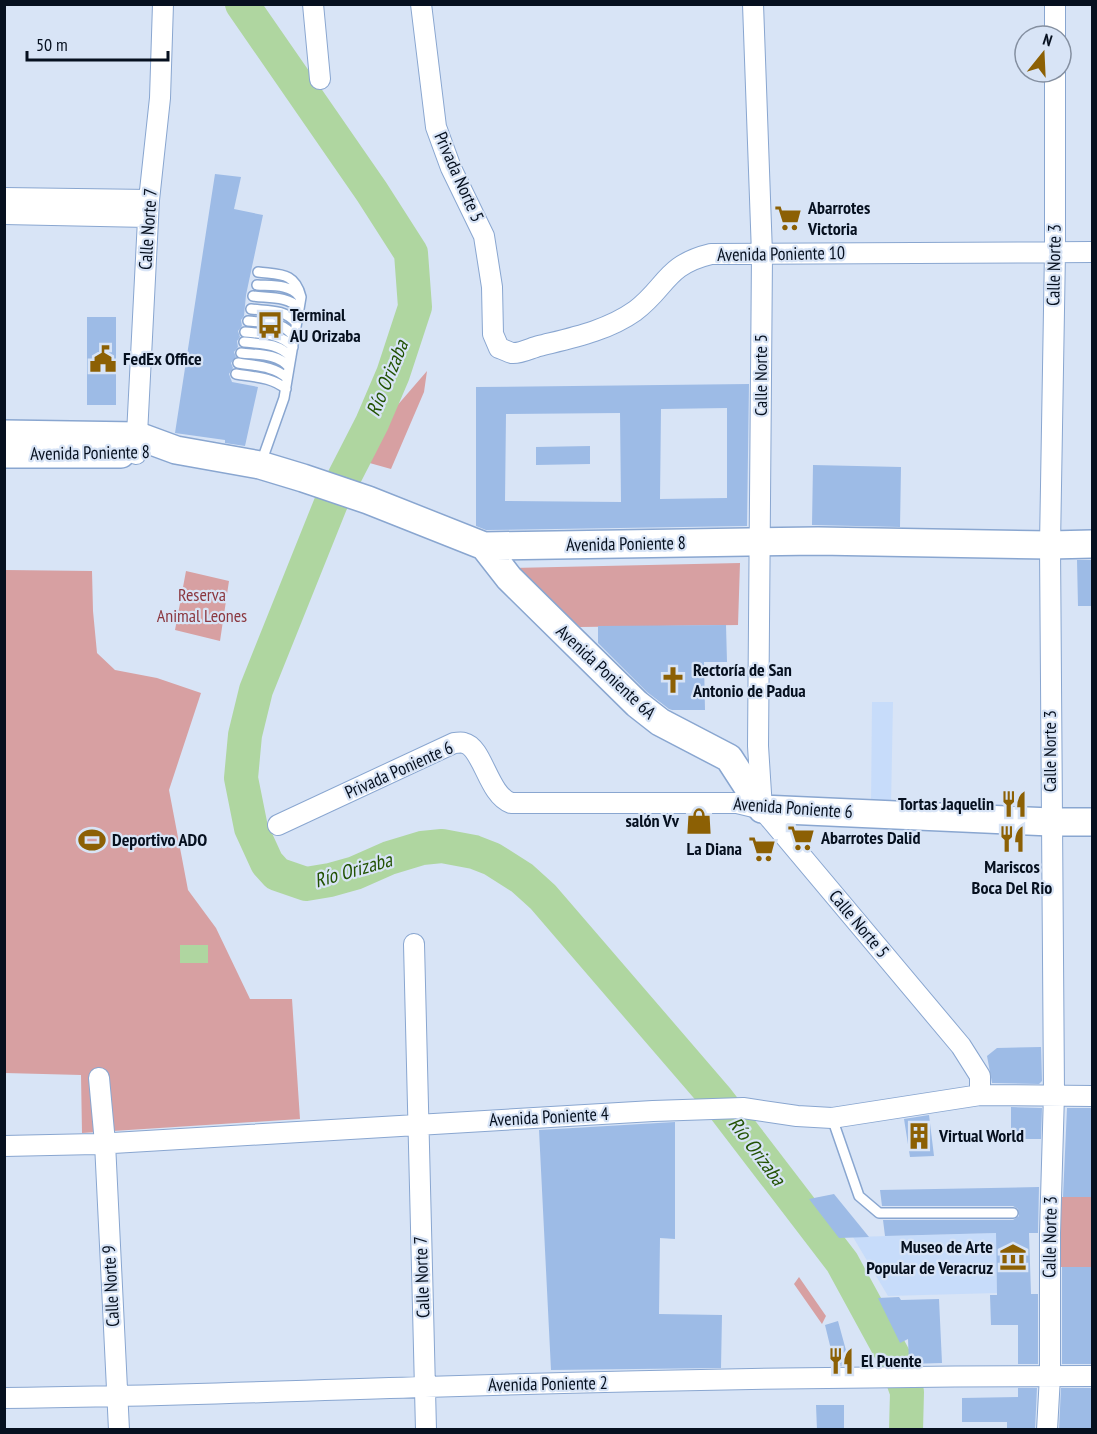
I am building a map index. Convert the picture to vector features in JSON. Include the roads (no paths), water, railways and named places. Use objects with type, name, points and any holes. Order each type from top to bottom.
[{"type":"street","name":"Calle Norte 7","points":[[137,445],[149,209],[160,98],[163,4]]},
{"type":"street","points":[[313,4],[320,79]]},
{"type":"street","name":"Privada Norte 5","points":[[421,4],[436,127],[448,159],[484,236],[492,287],[493,334],[499,348]]},
{"type":"street","name":"Calle Norte 5","points":[[753,4],[762,254],[758,746],[762,809],[961,1046],[980,1076],[980,1095]]},
{"type":"street","points":[[1055,4],[1055,24]]},
{"type":"street","name":"Calle Norte 3","points":[[1047,1430],[1050,1376],[1050,1233],[1054,1094],[1050,545],[1055,251],[1055,84]]},
{"type":"street","points":[[4,198],[149,209]]},
{"type":"street","points":[[4,214],[149,209]]},
{"type":"street","name":"Avenida Poniente 10","points":[[499,348],[514,353],[590,333],[615,322],[634,312],[681,265],[711,254],[1092,252]]},
{"type":"street","name":"Avenida Poniente 8","points":[[4,434],[137,445],[260,465],[368,500],[484,546],[818,541],[1092,544]]},
{"type":"street","name":"Avenida Poniente 8","points":[[4,454],[137,445]]},
{"type":"street","name":"Avenida Poniente 6A","points":[[484,546],[509,578],[637,704],[660,722],[729,758],[762,809]]},
{"type":"street","name":"Privada Poniente 6","points":[[278,825],[454,743],[465,742],[473,748],[497,793]]},
{"type":"street","points":[[729,758],[758,746]]},
{"type":"street","name":"Avenida Poniente 6","points":[[497,793],[503,800],[511,803],[737,803],[762,809],[1092,822]]},
{"type":"street","name":"Calle Norte 7","points":[[414,944],[426,1430]]},
{"type":"street","name":"Calle Norte 9","points":[[99,1078],[105,1143],[119,1430]]},
{"type":"street","name":"Avenida Poniente 4","points":[[4,1146],[105,1143],[653,1111],[743,1108],[797,1116],[832,1118],[980,1095],[1092,1096]]},
{"type":"street","name":"Avenida Poniente 2","points":[[4,1398],[117,1398],[426,1387],[846,1377],[1092,1376]]},
{"type":"lane","points":[[258,272],[289,277],[298,285],[301,297],[286,389],[260,465]]},
{"type":"lane","points":[[257,285],[295,290],[301,297]]},
{"type":"lane","points":[[254,297],[285,300],[293,302],[299,308]]},
{"type":"lane","points":[[251,309],[282,312],[292,316],[296,322]]},
{"type":"lane","points":[[248,321],[280,325],[289,329],[292,352]]},
{"type":"lane","points":[[246,332],[278,335],[286,339],[292,352]]},
{"type":"lane","points":[[244,342],[276,346],[292,352]]},
{"type":"lane","points":[[241,353],[283,360],[292,352]]},
{"type":"lane","points":[[238,363],[271,368],[288,378]]},
{"type":"lane","points":[[236,374],[269,380],[286,389]]},
{"type":"lane","points":[[832,1118],[859,1196],[879,1213],[1013,1213]]},
{"type":"waterway","name":"Río Orizaba","points":[[242,4],[372,192],[411,253],[415,307],[393,374],[372,423],[331,503],[256,690],[245,735],[241,778],[251,828],[267,863],[277,874],[306,884],[355,873],[389,858],[422,848],[442,846],[474,852],[492,859],[522,878],[543,897],[717,1099],[842,1262],[896,1361],[907,1392],[906,1430]]},
{"type":"place","name":"Abarrotes Victoria","points":[[788,218]]},
{"type":"place","name":"Terminal AU Orizaba","points":[[270,325]]},
{"type":"place","name":"FedEx Office","points":[[103,359]]},
{"type":"place","name":"Rectoría de San Antonio de Padua","points":[[673,680]]},
{"type":"place","name":"Tortas Jaquelin","points":[[1014,804]]},
{"type":"place","name":"salón Vv","points":[[699,821]]},
{"type":"place","name":"Abarrotes Dalid","points":[[801,838]]},
{"type":"place","name":"Mariscos Boca Del Rio","points":[[1012,839]]},
{"type":"place","name":"Deportivo ADO","points":[[92,840]]},
{"type":"place","name":"La Diana","points":[[762,849]]},
{"type":"place","name":"Virtual World","points":[[919,1136]]},
{"type":"place","name":"Museo de Arte Popular de Veracruz","points":[[1013,1257]]},
{"type":"place","name":"El Puente","points":[[841,1361]]},
{"type":"park label","name":"Reserva Animal Leones","points":[[202,605]]}]
